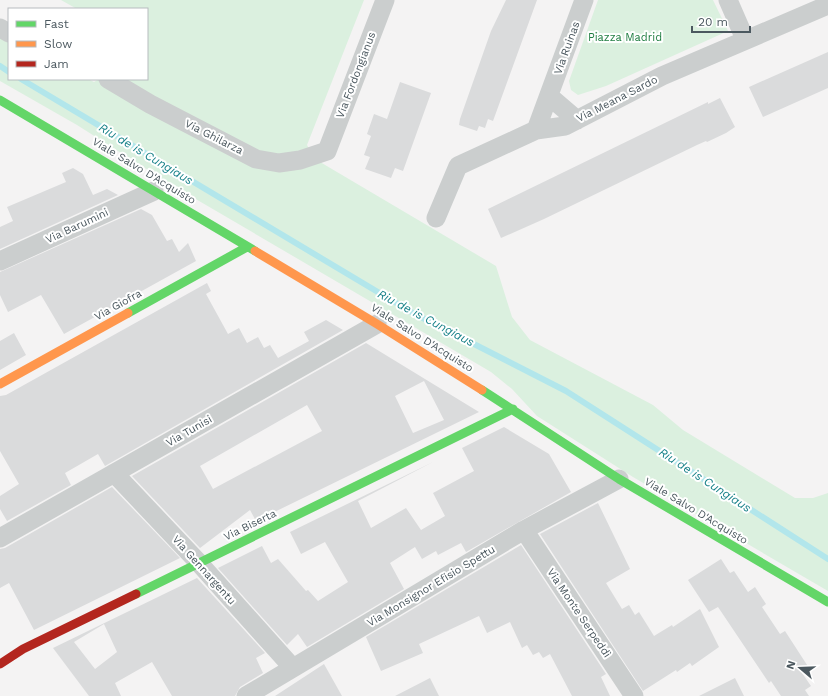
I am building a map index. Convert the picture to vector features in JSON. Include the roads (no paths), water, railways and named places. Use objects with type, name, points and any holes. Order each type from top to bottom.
[{"type":"street","name":"Via Fordongianus","points":[[327,151],[384,0]]},
{"type":"street","name":"Via Ruinas","points":[[536,130],[584,0]]},
{"type":"street","points":[[728,0],[745,40]]},
{"type":"street","name":"Via Meana Sardo","points":[[436,218],[458,166],[536,130],[565,126],[662,76],[828,5]]},
{"type":"street","name":"Via Ghilarza","points":[[110,80],[150,104],[256,159],[279,163],[300,160],[327,151]]},
{"type":"street","points":[[549,96],[577,120]]},
{"type":"street","name":"Viale Salvo D'Acquisto","points":[[0,100],[377,324],[513,409],[618,479],[828,602]]},
{"type":"street","name":"Via Barumini","points":[[0,262],[154,191]]},
{"type":"street","name":"Via Giofra","points":[[0,384],[247,247]]},
{"type":"street","name":"Via Tunisi","points":[[0,538],[377,324]]},
{"type":"street","name":"Via Biserta","points":[[0,664],[23,649],[513,409]]},
{"type":"street","name":"Via Gennargentu","points":[[114,473],[199,563],[293,668]]},
{"type":"street","name":"Via Monsignor Efisio Spettu","points":[[246,696],[524,530],[618,479]]},
{"type":"street","name":"Via Monte Serpeddì","points":[[524,530],[634,696]]},
{"type":"waterway","name":"Riu de is Cungiaus","points":[[0,66],[8,71]]},
{"type":"waterway","name":"Riu de is Cungiaus","points":[[23,80],[413,313],[566,391],[828,559]]},
{"type":"park label","name":"Piazza Madrid","points":[[625,37]]}]
